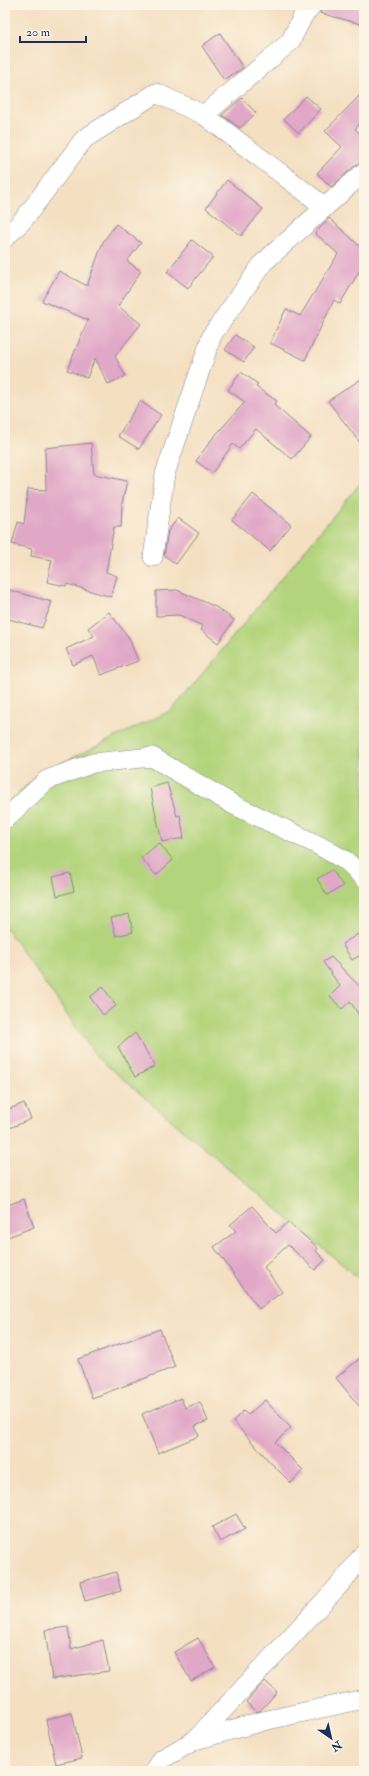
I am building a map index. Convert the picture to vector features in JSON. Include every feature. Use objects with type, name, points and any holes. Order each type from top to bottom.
[{"type":"street","points":[[204,115],[290,42],[303,16],[312,5]]},
{"type":"street","points":[[5,238],[24,219],[84,139],[156,93],[204,115],[325,207]]},
{"type":"street","points":[[153,557],[165,474],[212,335],[263,263],[364,172]]},
{"type":"street","points":[[5,819],[47,780],[93,763],[152,756],[234,805],[329,851],[346,861],[364,878]]},
{"type":"street","points":[[195,1740],[343,1581],[364,1553]]},
{"type":"street","points":[[155,1771],[162,1760],[195,1740],[263,1721],[364,1699]]},
{"type":"green space","points":[[364,479],[364,1283],[97,1057],[5,927],[5,805],[39,774],[172,710]]},
{"type":"building","points":[[323,5],[364,5],[364,25],[320,13]]},
{"type":"building","points":[[220,33],[243,68],[224,80],[202,46]]},
{"type":"building","points":[[364,91],[364,120],[355,129],[364,137],[364,161],[357,164],[331,187],[317,173],[342,147],[325,131]]},
{"type":"building","points":[[306,96],[321,109],[299,133],[284,119]]},
{"type":"building","points":[[242,98],[256,113],[240,128],[222,115]]},
{"type":"building","points":[[227,180],[263,209],[241,236],[206,208]]},
{"type":"building","points":[[329,218],[364,250],[364,263],[340,304],[334,300],[305,360],[270,343],[286,309],[300,316],[338,254],[315,233]]},
{"type":"building","points":[[116,224],[141,243],[127,261],[141,271],[118,306],[141,324],[115,356],[125,376],[108,384],[95,358],[87,378],[67,370],[88,320],[42,301],[59,271],[87,286],[103,242]]},
{"type":"building","points":[[192,240],[213,257],[188,288],[167,272]]},
{"type":"building","points":[[235,335],[254,347],[244,362],[225,350]]},
{"type":"building","points":[[241,372],[258,384],[256,387],[277,401],[274,405],[311,437],[292,459],[256,429],[239,449],[233,444],[212,473],[196,461],[212,439],[245,402],[228,390]]},
{"type":"building","points":[[364,377],[364,448],[328,401]]},
{"type":"building","points":[[140,401],[161,415],[139,449],[118,436]]},
{"type":"building","points":[[91,443],[94,474],[127,481],[122,503],[121,527],[114,527],[106,572],[117,576],[111,597],[67,584],[66,586],[47,582],[52,560],[31,556],[32,549],[12,544],[18,522],[24,524],[28,489],[46,490],[45,448]]},
{"type":"building","points":[[253,494],[291,525],[270,551],[232,520]]},
{"type":"building","points":[[178,518],[199,533],[176,564],[164,555],[168,531]]},
{"type":"building","points":[[9,590],[52,602],[42,628],[5,618],[5,604]]},
{"type":"building","points":[[177,590],[216,607],[234,620],[218,643],[201,630],[203,626],[179,615],[156,616],[156,591]]},
{"type":"building","points":[[109,612],[129,638],[138,661],[101,675],[93,656],[73,665],[66,649],[94,636],[88,628]]},
{"type":"building","points":[[167,783],[177,816],[180,815],[184,838],[162,842],[150,788]]},
{"type":"building","points":[[159,843],[173,860],[156,875],[141,858]]},
{"type":"building","points":[[332,870],[343,886],[327,895],[317,879]]},
{"type":"building","points":[[70,873],[74,891],[57,896],[53,877]]},
{"type":"building","points":[[129,914],[133,932],[116,936],[111,918]]},
{"type":"building","points":[[358,934],[364,944],[364,953],[352,960],[342,944]]},
{"type":"building","points":[[331,957],[364,991],[364,1023],[350,1001],[342,1009],[330,996],[340,986],[323,962]]},
{"type":"building","points":[[103,987],[116,1006],[103,1015],[90,997]]},
{"type":"building","points":[[135,1033],[155,1066],[135,1077],[118,1047]]},
{"type":"building","points":[[24,1103],[31,1119],[5,1130],[5,1111]]},
{"type":"building","points":[[24,1199],[34,1227],[5,1238],[5,1206]]},
{"type":"building","points":[[252,1206],[276,1233],[288,1222],[318,1248],[316,1251],[325,1260],[315,1270],[288,1245],[264,1267],[282,1292],[259,1309],[214,1247],[236,1231],[230,1225]]},
{"type":"building","points":[[160,1329],[175,1367],[92,1398],[78,1359]]},
{"type":"building","points":[[364,1355],[364,1412],[336,1378]]},
{"type":"building","points":[[181,1398],[185,1408],[200,1402],[208,1421],[195,1426],[199,1436],[158,1453],[142,1414]]},
{"type":"building","points":[[265,1400],[291,1428],[275,1442],[303,1470],[291,1483],[233,1421],[243,1411],[248,1415]]},
{"type":"building","points":[[236,1514],[245,1529],[220,1542],[212,1527]]},
{"type":"building","points":[[116,1572],[121,1591],[85,1601],[80,1582]]},
{"type":"building","points":[[68,1627],[71,1649],[103,1640],[109,1671],[52,1679],[45,1630]]},
{"type":"building","points":[[198,1638],[215,1667],[191,1681],[174,1652]]},
{"type":"building","points":[[265,1681],[277,1692],[260,1711],[256,1712],[246,1702]]},
{"type":"building","points":[[72,1713],[82,1758],[56,1764],[46,1720]]}]
